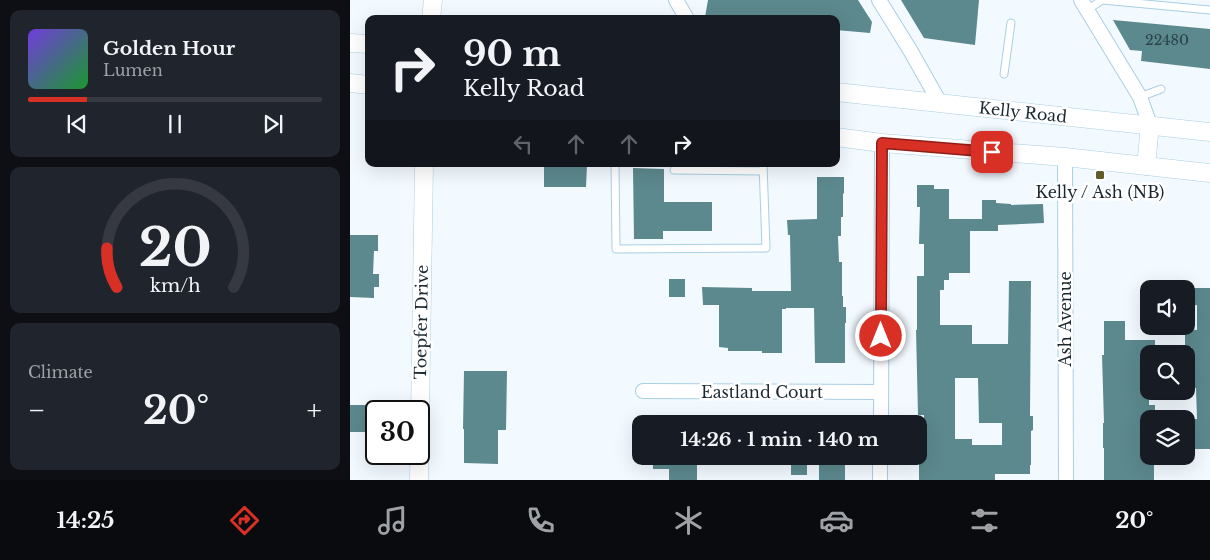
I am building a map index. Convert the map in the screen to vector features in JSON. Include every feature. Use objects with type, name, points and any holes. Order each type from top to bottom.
[{"type":"street","points":[[431,15],[433,0]]},
{"type":"street","points":[[676,0],[685,15]]},
{"type":"street","points":[[879,0],[940,103]]},
{"type":"street","points":[[1084,5],[1140,97],[1150,125],[1146,166]]},
{"type":"street","points":[[350,43],[365,44]]},
{"type":"street","points":[[350,83],[365,85]]},
{"type":"street","name":"Kelly Road","points":[[840,92],[1210,132]]},
{"type":"street","points":[[840,138],[1065,157],[1210,173]]},
{"type":"street","points":[[881,415],[882,143]]},
{"type":"street","name":"Ash Avenue","points":[[1065,157],[1066,480]]},
{"type":"street","name":"Toepfer Drive","points":[[419,480],[424,167]]},
{"type":"street","name":"Eastland Court","points":[[643,391],[881,392]]},
{"type":"street","points":[[880,465],[880,480]]},
{"type":"lane","points":[[1084,5],[1102,0],[1210,10]]},
{"type":"lane","points":[[1004,74],[1011,23]]},
{"type":"lane","points":[[1140,97],[1161,89]]},
{"type":"lane","points":[[615,167],[616,249],[766,248],[763,168],[674,170]]},
{"type":"building","points":[[708,0],[858,0],[872,22],[870,33],[840,30],[840,15],[705,15]]},
{"type":"building","points":[[901,0],[979,0],[975,45],[924,38]]},
{"type":"building","points":[[1113,20],[1210,29],[1210,69],[1141,61],[1142,51],[1130,50]]},
{"type":"building","points":[[544,167],[587,167],[586,187],[544,187]]},
{"type":"building","points":[[633,168],[664,169],[664,202],[712,202],[712,231],[663,231],[663,239],[634,239]]},
{"type":"building","points":[[817,177],[844,177],[843,217],[841,217],[841,236],[838,236],[839,262],[842,262],[843,307],[846,307],[845,363],[815,363],[814,308],[782,309],[782,353],[728,351],[728,348],[719,347],[719,305],[703,305],[702,287],[752,288],[752,291],[791,291],[790,235],[788,235],[787,220],[817,219]]},
{"type":"building","points":[[917,185],[934,185],[934,189],[949,189],[949,219],[982,219],[982,200],[996,200],[996,203],[1011,205],[1043,204],[1044,223],[998,225],[998,231],[970,231],[970,273],[949,273],[949,280],[944,280],[944,290],[940,290],[940,325],[972,325],[972,344],[1008,344],[1009,281],[1031,281],[1030,416],[1033,416],[1033,430],[1031,431],[1030,474],[995,474],[995,480],[919,480],[919,465],[927,465],[927,415],[918,415],[917,276],[924,276],[924,244],[919,244],[920,207],[917,207]],"holes":[[[955,378],[978,378],[979,423],[1002,423],[1002,445],[972,445],[972,439],[955,439]]]},
{"type":"building","points":[[350,235],[378,235],[378,251],[374,251],[373,274],[379,274],[379,287],[374,287],[374,298],[350,297]]},
{"type":"building","points":[[669,279],[685,279],[685,297],[669,297]]},
{"type":"building","points":[[1195,288],[1210,288],[1210,449],[1195,449],[1195,419],[1197,419],[1195,345],[1185,345],[1185,335],[1195,335],[1195,330],[1197,330],[1197,305],[1195,305]]},
{"type":"building","points":[[1104,321],[1125,321],[1125,340],[1155,340],[1155,345],[1140,345],[1140,400],[1149,400],[1149,405],[1155,405],[1155,410],[1140,410],[1140,465],[1154,465],[1154,480],[1104,480],[1102,355],[1104,355]]},
{"type":"building","points":[[464,371],[507,371],[506,430],[498,430],[498,464],[464,463]]},
{"type":"building","points":[[350,405],[365,405],[365,432],[350,432]]},
{"type":"building","points":[[653,465],[697,465],[697,480],[669,480],[669,469],[653,469]]},
{"type":"building","points":[[791,465],[807,465],[807,475],[791,475]]},
{"type":"building","points":[[819,465],[845,465],[845,480],[819,480]]},
{"type":"place","name":"Kelly / Ash (NB)","points":[[1100,175]]},
{"type":"route","points":[[881,336],[882,143],[992,152]]}]
